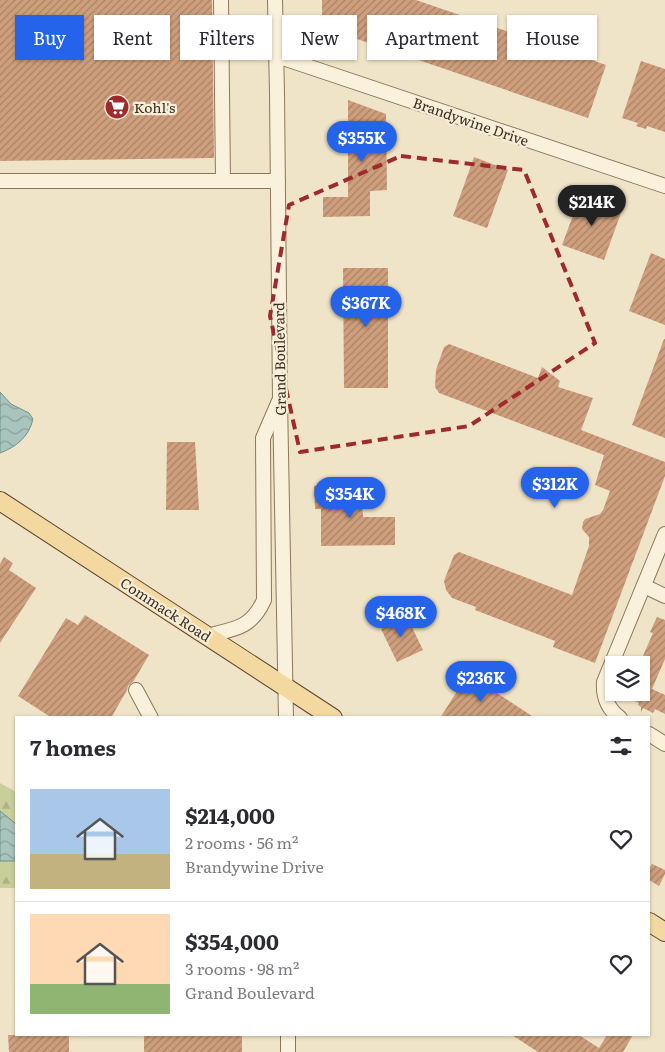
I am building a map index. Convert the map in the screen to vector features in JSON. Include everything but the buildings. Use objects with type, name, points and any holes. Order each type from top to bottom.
[{"type":"main road","name":"Commack Road","points":[[0,500],[330,716]]},
{"type":"main road","points":[[650,923],[665,932]]},
{"type":"street","points":[[221,0],[223,181]]},
{"type":"street","name":"Grand Boulevard","points":[[274,0],[277,56],[280,400],[286,716]]},
{"type":"street","name":"Brandywine Drive","points":[[277,56],[665,186]]},
{"type":"street","points":[[0,181],[278,181]]},
{"type":"street","points":[[206,636],[240,628],[248,624],[261,609],[264,600],[263,438],[280,400]]},
{"type":"street","points":[[618,716],[604,697],[604,682],[665,534]]},
{"type":"street","points":[[644,586],[665,596]]},
{"type":"street","points":[[136,690],[150,716]]},
{"type":"street","points":[[650,735],[665,744]]},
{"type":"street","points":[[288,1036],[288,1052]]},
{"type":"highlighted area","points":[[401,156],[524,170],[595,343],[469,426],[300,452],[270,316],[289,205]]},
{"type":"green space","points":[[0,783],[15,791],[15,823],[0,811]]},
{"type":"green space","points":[[0,861],[15,861],[15,888],[0,888]]},
{"type":"water","points":[[0,392],[11,404],[29,413],[33,419],[21,441],[0,453]]},
{"type":"water","points":[[0,811],[15,823],[15,861],[0,861]]},
{"type":"place","name":"Kohl's","points":[[117,107]]}]
